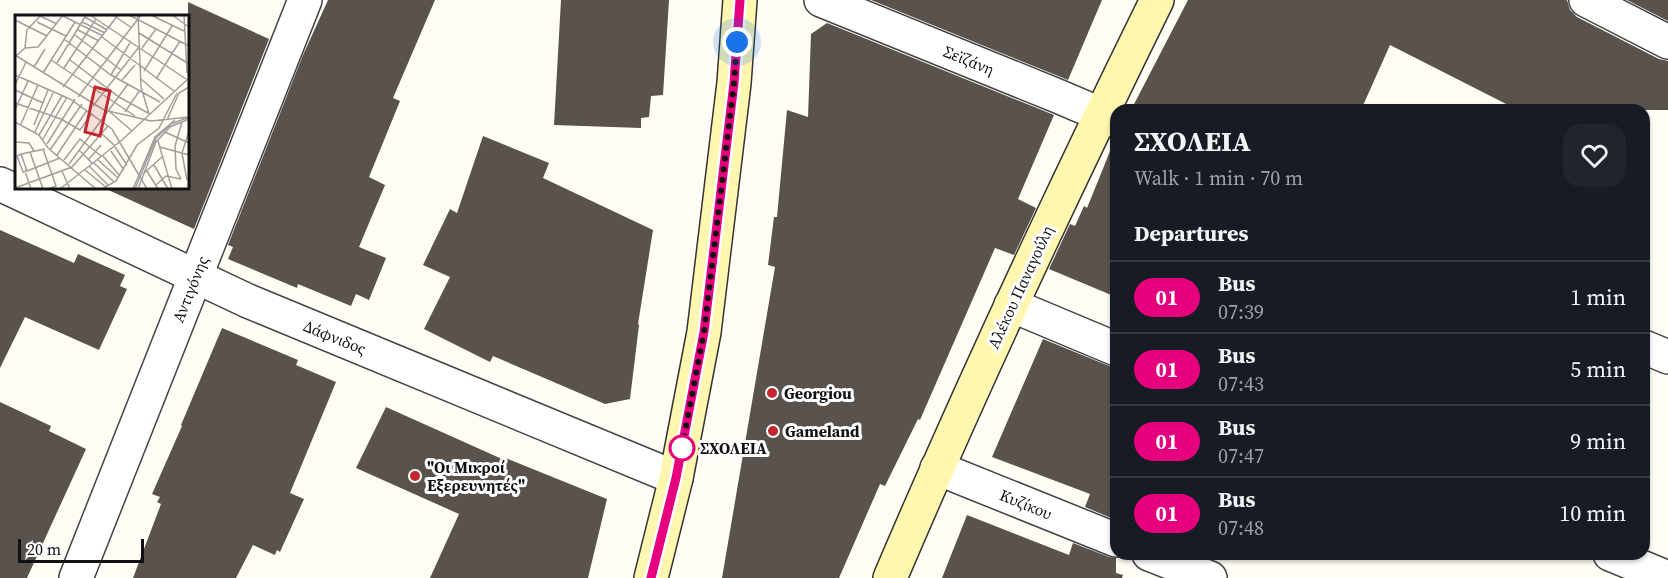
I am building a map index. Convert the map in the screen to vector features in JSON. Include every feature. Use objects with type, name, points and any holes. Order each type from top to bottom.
[{"type":"street","name":"Αντιγόνης","points":[[76,578],[305,0]]},
{"type":"street","points":[[651,578],[676,478],[704,332],[734,83],[740,0]]},
{"type":"street","name":"Σεϊζάνη","points":[[821,0],[1108,118]]},
{"type":"street","name":"Αλέκου Παναγούλη","points":[[1114,104],[1156,0]]},
{"type":"street","points":[[1586,0],[1668,42]]},
{"type":"street","name":"Αλέκου Παναγούλη","points":[[890,578],[1011,306],[1108,118]]},
{"type":"street","name":"Δάφνιδος","points":[[0,184],[259,306],[676,478]]},
{"type":"street","points":[[1011,306],[1110,347]]},
{"type":"street","points":[[1650,350],[1668,357]]},
{"type":"street","name":"Κυζίκου","points":[[937,468],[1110,538]]},
{"type":"street","points":[[1164,560],[1210,578]]},
{"type":"street","points":[[1624,560],[1668,578]]},
{"type":"building","points":[[328,0],[435,0],[393,98],[400,101],[369,177],[385,185],[359,247],[386,258],[369,300],[356,294],[351,306],[298,284],[297,288],[228,259],[233,247],[228,245],[303,55]]},
{"type":"building","points":[[561,0],[669,0],[663,95],[651,96],[649,117],[641,118],[641,128],[554,125]]},
{"type":"building","points":[[871,0],[1102,0],[1068,80]]},
{"type":"building","points":[[1188,0],[1567,0],[1570,10],[1577,17],[1659,59],[1668,61],[1668,110],[1650,110],[1650,104],[1506,104],[1390,45],[1364,104],[1134,104]]},
{"type":"building","points":[[1627,0],[1668,0],[1668,21]]},
{"type":"building","points":[[188,2],[269,39],[194,229],[106,189],[189,189]]},
{"type":"building","points":[[827,23],[1054,115],[1018,199],[1036,208],[1014,255],[995,248],[920,420],[918,419],[885,486],[880,484],[839,578],[722,578],[775,267],[768,265],[774,217],[777,217],[787,110],[808,117],[811,34]]},
{"type":"building","points":[[483,136],[549,163],[543,178],[653,230],[638,324],[630,399],[605,404],[493,356],[490,362],[424,329],[450,277],[423,265],[450,209],[457,213]]},
{"type":"building","points":[[1110,151],[1110,294],[1049,269],[1070,224],[1075,226],[1084,206],[1087,208]]},
{"type":"building","points":[[0,230],[74,263],[78,254],[125,275],[120,286],[127,289],[99,350],[25,317],[0,368]]},
{"type":"building","points":[[222,328],[298,360],[296,365],[336,382],[290,493],[304,499],[280,552],[277,550],[275,555],[253,545],[236,578],[133,578],[161,504],[157,502],[160,497],[152,494]]},
{"type":"building","points":[[1043,339],[1110,366],[1110,517],[1085,507],[1090,494],[992,457]]},
{"type":"building","points":[[0,402],[51,426],[49,431],[86,449],[27,578],[0,578]]},
{"type":"building","points":[[386,407],[502,459],[503,457],[607,499],[588,578],[430,578],[459,514],[356,468]]},
{"type":"building","points":[[967,515],[1069,555],[1073,543],[1110,557],[1110,560],[1116,560],[1116,573],[1123,575],[1122,578],[942,578]]},
{"type":"bus line","name":"01","points":[[651,578],[676,478],[704,332],[734,83],[740,0]]},
{"type":"place","name":"Georgiou","points":[[772,393]]},
{"type":"place","name":"Gameland","points":[[773,431]]},
{"type":"place","name":"ΣΧΟΛΕΙΑ","points":[[682,448]]},
{"type":"place","name":"\"Οι Μικροί Εξερευνητές\"","points":[[415,476]]},
{"type":"route","points":[[682,448],[680,458],[704,332],[737,42]]}]
